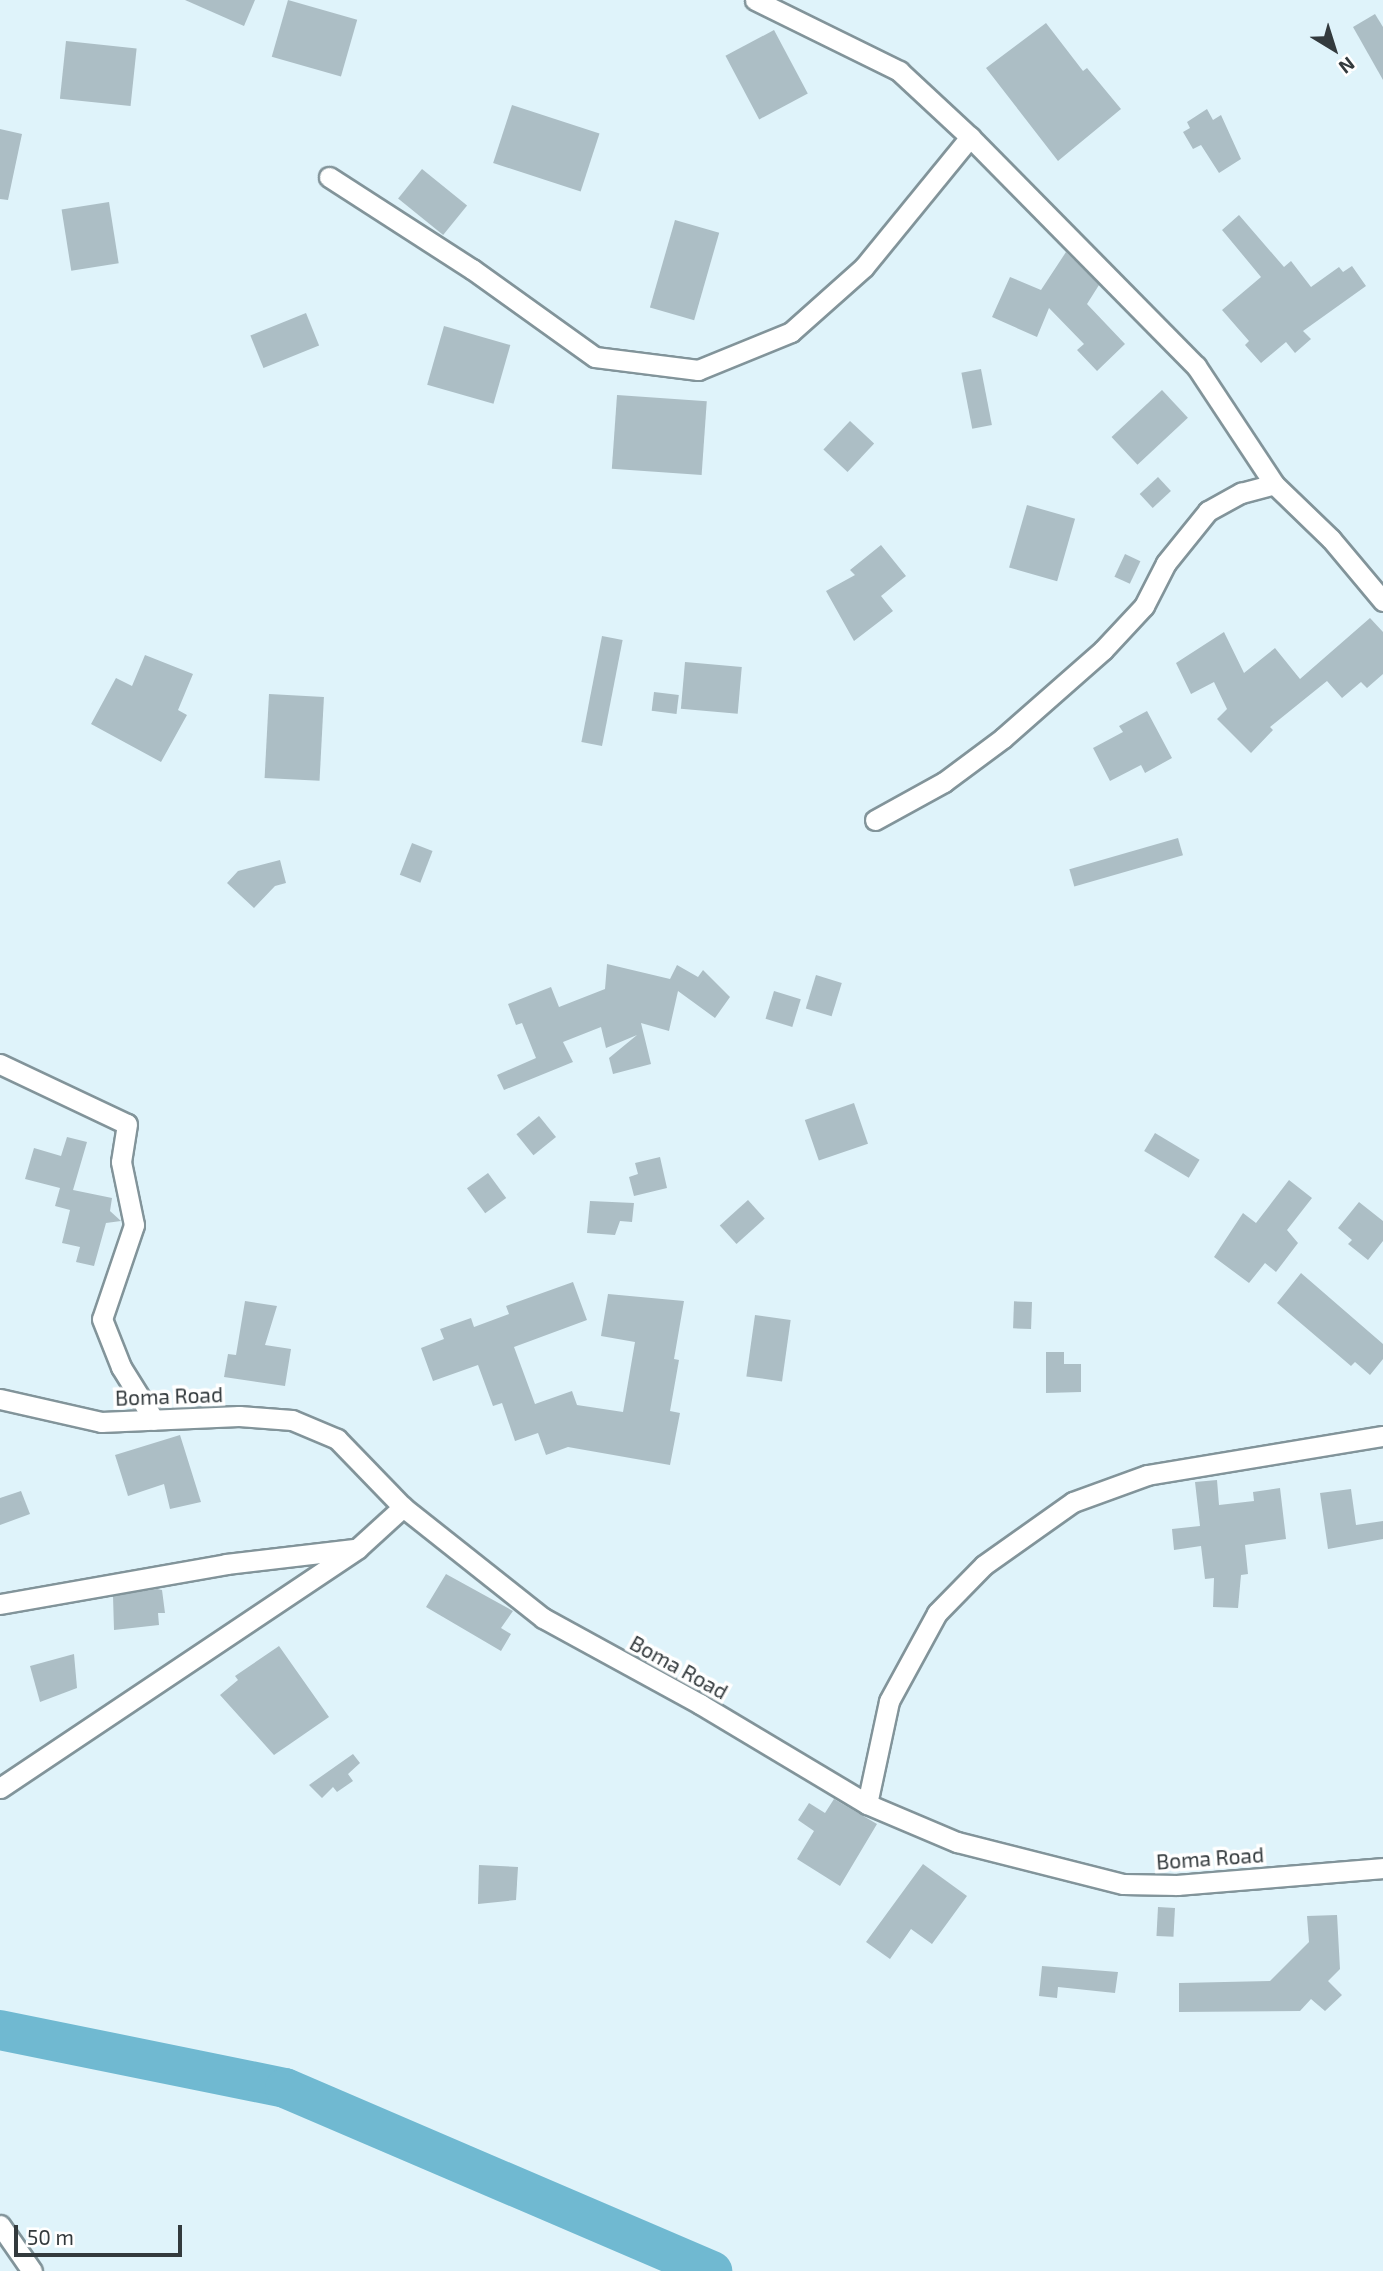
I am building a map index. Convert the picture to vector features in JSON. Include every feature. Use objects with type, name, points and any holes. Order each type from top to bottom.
[{"type":"street","points":[[755,0],[900,71],[970,137],[1196,366],[1274,484],[1331,539],[1383,601]]},
{"type":"street","points":[[329,177],[472,269],[595,357],[698,370],[791,332],[864,267],[970,137]]},
{"type":"street","points":[[875,820],[944,782],[1003,738],[1103,650],[1144,606],[1166,563],[1208,511],[1241,493],[1274,484]]},
{"type":"street","points":[[0,1064],[127,1124],[121,1162],[134,1225],[102,1319],[121,1367],[154,1420]]},
{"type":"street","name":"Boma Road","points":[[0,1399],[102,1422],[239,1416],[292,1420],[337,1439],[403,1507],[543,1618],[700,1704],[867,1804],[957,1842],[1123,1884],[1177,1885],[1383,1868]]},
{"type":"street","points":[[867,1804],[889,1701],[937,1613],[984,1565],[1073,1502],[1147,1475],[1383,1436]]},
{"type":"street","points":[[0,1788],[358,1548],[403,1507]]},
{"type":"street","points":[[0,1604],[226,1564],[358,1548]]},
{"type":"street","points":[[0,2225],[32,2271]]},
{"type":"building","points":[[185,0],[255,0],[244,26]]},
{"type":"building","points":[[288,0],[357,20],[341,77],[272,57]]},
{"type":"building","points":[[1375,14],[1383,27],[1383,80],[1353,27]]},
{"type":"building","points":[[1046,23],[1083,71],[1087,68],[1121,109],[1058,161],[986,68]]},
{"type":"building","points":[[774,30],[808,94],[759,119],[725,56]]},
{"type":"building","points":[[66,41],[137,48],[131,106],[60,99]]},
{"type":"building","points":[[512,105],[599,133],[581,191],[493,163]]},
{"type":"building","points":[[1207,109],[1213,120],[1221,115],[1241,159],[1219,173],[1201,145],[1193,149],[1183,132],[1190,128],[1187,122]]},
{"type":"building","points":[[0,129],[22,134],[8,200],[0,199]]},
{"type":"building","points":[[422,169],[467,206],[443,235],[398,199]]},
{"type":"building","points":[[109,202],[119,263],[71,271],[62,210]]},
{"type":"building","points":[[1239,215],[1284,267],[1291,261],[1311,287],[1339,267],[1343,272],[1352,266],[1366,286],[1303,331],[1311,339],[1295,353],[1286,342],[1261,363],[1245,345],[1249,341],[1222,310],[1261,277],[1222,230]]},
{"type":"building","points":[[675,220],[719,233],[694,320],[650,307]]},
{"type":"building","points":[[1066,252],[1099,285],[1087,304],[1125,344],[1097,371],[1077,350],[1084,344],[1049,308],[1037,337],[992,317],[1010,277],[1041,290]]},
{"type":"building","points":[[306,313],[319,345],[263,368],[250,335]]},
{"type":"building","points":[[444,326],[510,345],[494,404],[427,385]]},
{"type":"building","points":[[981,369],[992,425],[972,429],[961,373]]},
{"type":"building","points":[[1162,390],[1188,418],[1137,465],[1112,437]]},
{"type":"building","points":[[617,395],[707,401],[702,475],[612,469]]},
{"type":"building","points":[[850,421],[874,444],[848,472],[823,450]]},
{"type":"building","points":[[1158,477],[1171,491],[1153,508],[1140,494]]},
{"type":"building","points":[[1027,505],[1075,519],[1057,581],[1009,567]]},
{"type":"building","points":[[881,545],[906,576],[881,596],[893,611],[854,641],[826,591],[855,575],[850,570]]},
{"type":"building","points":[[1125,554],[1140,561],[1130,584],[1114,577]]},
{"type":"building","points":[[1370,618],[1383,632],[1383,674],[1367,688],[1361,682],[1342,698],[1327,681],[1270,727],[1273,730],[1251,753],[1217,719],[1227,709],[1214,682],[1191,694],[1176,663],[1224,632],[1244,673],[1275,648],[1300,679]]},
{"type":"building","points":[[602,636],[623,640],[602,746],[581,742]]},
{"type":"building","points":[[145,655],[193,674],[178,710],[187,715],[161,762],[91,724],[116,678],[132,686]]},
{"type":"building","points":[[685,662],[742,667],[738,714],[681,709]]},
{"type":"building","points":[[654,692],[679,695],[676,714],[652,711]]},
{"type":"building","points":[[269,694],[324,697],[320,781],[265,778]]},
{"type":"building","points":[[1147,711],[1172,758],[1145,773],[1141,765],[1110,781],[1093,748],[1123,732],[1119,726]]},
{"type":"building","points":[[1178,838],[1183,855],[1074,886],[1069,869]]},
{"type":"building","points":[[412,843],[433,851],[420,883],[400,875]]},
{"type":"building","points":[[280,860],[286,883],[275,886],[254,908],[227,883],[238,871]]},
{"type":"building","points":[[607,964],[670,979],[677,965],[698,977],[703,970],[730,997],[715,1018],[678,991],[669,1031],[641,1023],[651,1064],[613,1074],[609,1058],[637,1035],[606,1048],[601,1027],[563,1042],[573,1062],[504,1090],[497,1075],[536,1058],[522,1023],[516,1025],[508,1004],[551,987],[559,1007],[605,989]]},
{"type":"building","points":[[816,975],[842,983],[832,1016],[806,1008]]},
{"type":"building","points":[[774,991],[801,999],[792,1027],[766,1019]]},
{"type":"building","points":[[854,1103],[868,1144],[819,1161],[805,1120]]},
{"type":"building","points":[[539,1116],[556,1137],[533,1155],[516,1134]]},
{"type":"building","points":[[1155,1133],[1200,1160],[1189,1178],[1144,1151]]},
{"type":"building","points":[[67,1137],[87,1142],[73,1190],[112,1198],[110,1211],[121,1221],[106,1223],[94,1266],[76,1262],[80,1247],[62,1243],[70,1210],[55,1206],[60,1188],[25,1179],[34,1148],[61,1156]]},
{"type":"building","points":[[660,1157],[667,1188],[634,1196],[629,1177],[638,1174],[635,1163]]},
{"type":"building","points":[[488,1173],[506,1198],[485,1213],[467,1188]]},
{"type":"building","points":[[1289,1180],[1312,1198],[1287,1230],[1298,1243],[1276,1272],[1265,1263],[1249,1283],[1214,1257],[1243,1213],[1256,1223]]},
{"type":"building","points":[[748,1200],[765,1219],[736,1244],[720,1225]]},
{"type":"building","points":[[590,1201],[634,1203],[632,1222],[620,1221],[615,1235],[587,1233]]},
{"type":"building","points":[[1359,1202],[1383,1221],[1383,1241],[1368,1260],[1348,1244],[1352,1240],[1338,1228]]},
{"type":"building","points":[[1301,1273],[1383,1344],[1383,1359],[1370,1375],[1355,1362],[1351,1366],[1277,1303]]},
{"type":"building","points":[[573,1282],[587,1320],[514,1347],[535,1404],[572,1391],[577,1405],[623,1412],[635,1342],[601,1336],[608,1294],[684,1301],[674,1359],[679,1360],[670,1411],[680,1413],[670,1465],[568,1447],[546,1455],[538,1433],[515,1441],[502,1403],[493,1406],[478,1365],[433,1381],[421,1348],[444,1339],[440,1329],[471,1318],[474,1327],[509,1314],[506,1306]]},
{"type":"building","points":[[245,1301],[277,1306],[265,1345],[291,1349],[285,1386],[224,1377],[228,1354],[236,1355]]},
{"type":"building","points":[[1014,1301],[1032,1302],[1031,1329],[1013,1328]]},
{"type":"building","points":[[755,1315],[791,1320],[782,1381],[746,1376]]},
{"type":"building","points":[[1046,1352],[1064,1352],[1064,1364],[1081,1364],[1081,1392],[1046,1393]]},
{"type":"building","points":[[180,1435],[201,1502],[170,1509],[164,1484],[128,1496],[115,1455]]},
{"type":"building","points":[[1217,1480],[1219,1505],[1254,1501],[1253,1492],[1280,1488],[1286,1539],[1245,1545],[1248,1574],[1241,1575],[1238,1608],[1213,1607],[1214,1578],[1205,1579],[1201,1546],[1174,1550],[1172,1529],[1200,1526],[1195,1482]]},
{"type":"building","points":[[1351,1489],[1356,1525],[1383,1521],[1383,1539],[1328,1549],[1320,1493]]},
{"type":"building","points":[[21,1491],[30,1514],[0,1525],[0,1498]]},
{"type":"building","points":[[446,1574],[513,1611],[501,1628],[511,1634],[501,1651],[426,1607]]},
{"type":"building","points":[[162,1590],[165,1613],[158,1613],[159,1625],[114,1630],[113,1596]]},
{"type":"building","points":[[279,1646],[329,1717],[274,1755],[220,1695],[238,1680],[235,1676]]},
{"type":"building","points":[[74,1654],[77,1688],[40,1702],[30,1666]]},
{"type":"building","points":[[353,1754],[360,1763],[348,1774],[353,1781],[337,1792],[333,1787],[322,1798],[309,1785]]},
{"type":"building","points":[[834,1799],[877,1824],[840,1886],[797,1859],[814,1831],[798,1820],[809,1803],[825,1813]]},
{"type":"building","points":[[923,1864],[967,1896],[932,1944],[911,1929],[890,1959],[866,1942]]},
{"type":"building","points":[[479,1865],[518,1867],[516,1900],[478,1904]]},
{"type":"building","points":[[1158,1907],[1175,1908],[1173,1937],[1156,1936]]},
{"type":"building","points":[[1337,1915],[1340,1969],[1328,1981],[1342,1995],[1325,2011],[1311,1999],[1300,2011],[1179,2012],[1179,1983],[1270,1981],[1309,1942],[1307,1916]]},
{"type":"building","points":[[1042,1966],[1118,1972],[1115,1993],[1058,1987],[1057,1998],[1039,1996]]},
{"type":"waterway","points":[[0,2030],[285,2088],[712,2271]]}]
